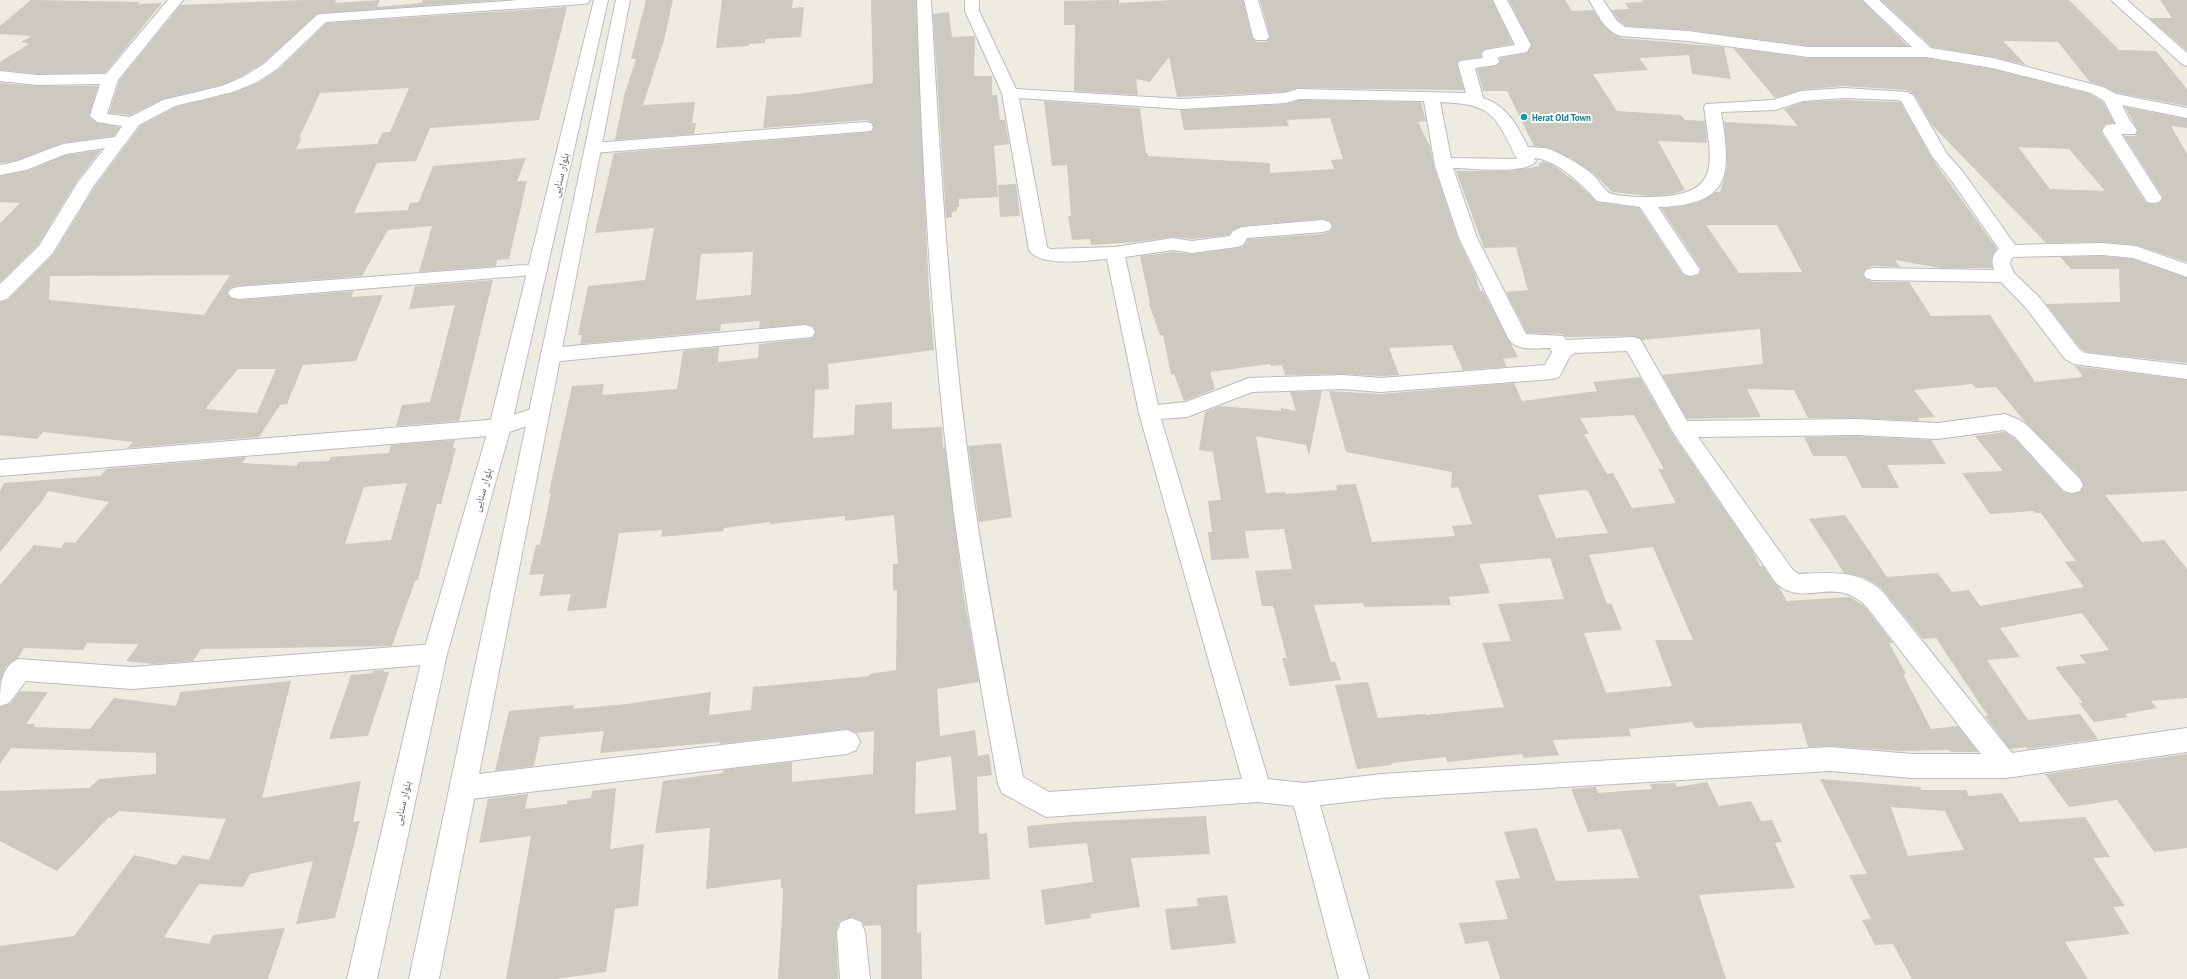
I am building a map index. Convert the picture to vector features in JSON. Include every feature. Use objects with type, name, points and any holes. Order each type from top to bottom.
[{"type":"street","points":[[133,122],[103,119],[98,116],[110,79],[176,0]]},
{"type":"street","points":[[0,295],[46,250],[76,204],[87,182],[120,141],[133,122],[169,103],[227,89],[250,79],[271,66],[322,18],[583,0]]},
{"type":"street","name":"بلوار سنایی","points":[[362,979],[435,654],[500,427],[601,0]]},
{"type":"street","points":[[424,979],[623,0]]},
{"type":"street","points":[[924,0],[933,204],[957,451],[977,592],[1011,784],[1046,805],[1258,790],[1304,795],[1382,786],[1830,759],[1912,766],[2006,766],[2187,740]]},
{"type":"street","points":[[972,0],[972,11],[1010,93],[1038,250],[1047,254],[1115,253],[1173,244],[1192,247],[1217,245],[1237,241],[1242,232],[1323,226]]},
{"type":"street","points":[[1251,0],[1261,37]]},
{"type":"street","points":[[1476,100],[1466,64],[1492,62],[1490,53],[1522,49],[1523,45],[1500,0]]},
{"type":"street","points":[[1596,0],[1612,24],[1621,31],[1688,36],[1808,52],[1926,52],[1993,63],[2097,90],[2111,98],[2187,113]]},
{"type":"street","points":[[1870,0],[1926,52]]},
{"type":"street","points":[[2118,0],[2187,61]]},
{"type":"street","points":[[0,76],[37,80],[110,79]]},
{"type":"street","points":[[1010,93],[1182,104],[1286,98],[1298,94],[1356,94],[1476,100],[1495,108],[1507,124],[1527,161],[1522,164],[1444,162]]},
{"type":"street","points":[[1522,152],[1545,153],[1585,177],[1603,198],[1647,204],[1689,199],[1708,189],[1716,175],[1717,137],[1712,107],[1775,105],[1808,95],[1844,93],[1901,95],[1907,98],[1940,156],[1958,176],[2010,251]]},
{"type":"street","points":[[1432,97],[1444,162],[1468,238],[1518,338],[1523,341],[1556,341],[1562,352]]},
{"type":"street","points":[[2111,98],[2129,130],[2112,129],[2110,131],[2153,198]]},
{"type":"street","points":[[593,148],[865,127]]},
{"type":"street","points":[[0,170],[20,166],[63,149],[120,141]]},
{"type":"street","points":[[1647,204],[1691,270]]},
{"type":"street","points":[[2187,271],[2136,252],[2102,249],[2010,251],[2002,256],[2002,264],[2006,276],[2033,303],[2072,354],[2081,359],[2187,372]]},
{"type":"street","points":[[1115,253],[1149,412],[1258,790]]},
{"type":"street","points":[[238,293],[538,270]]},
{"type":"street","points":[[1873,274],[2006,276]]},
{"type":"street","points":[[550,355],[805,332]]},
{"type":"street","points":[[1149,412],[1187,409],[1224,396],[1249,385],[1343,382],[1381,385],[1552,372],[1562,352],[1570,346],[1633,344],[1681,429],[1784,576],[1793,584],[1847,581],[1874,596],[1884,612],[2006,766]]},
{"type":"street","points":[[4,472],[500,427],[538,416]]},
{"type":"street","points":[[1681,429],[1856,427],[1938,431],[2005,422],[2013,425],[2022,432],[2072,484]]},
{"type":"street","points":[[0,696],[15,678],[18,670],[132,678],[435,654]]},
{"type":"street","points":[[463,788],[847,742]]},
{"type":"street","points":[[1304,795],[1354,979]]},
{"type":"street","points":[[851,932],[855,979]]},
{"type":"building","points":[[31,0],[140,2],[138,4],[162,3],[105,73],[37,74],[0,70],[0,62],[29,44],[21,42],[32,36],[0,34],[0,26]]},
{"type":"building","points":[[336,0],[335,3],[380,0],[377,7],[422,3],[423,0],[498,0],[317,14],[264,62],[244,75],[222,85],[163,99],[130,115],[109,113],[119,81],[181,5]]},
{"type":"building","points":[[646,0],[673,0],[664,40],[643,105],[695,102],[692,123],[696,123],[694,134],[615,140],[624,96],[636,59],[631,59]]},
{"type":"building","points":[[722,0],[793,0],[792,8],[804,7],[801,37],[765,39],[765,43],[749,44],[749,46],[716,48]]},
{"type":"building","points":[[871,0],[916,0],[929,294],[934,350],[828,364],[829,389],[815,390],[813,438],[854,435],[855,405],[892,402],[892,429],[942,427],[943,447],[945,447],[963,591],[979,682],[937,689],[940,736],[975,730],[978,756],[989,754],[992,775],[977,777],[979,834],[987,833],[990,879],[917,885],[917,933],[921,932],[922,979],[881,979],[881,925],[864,926],[862,921],[852,917],[840,921],[836,931],[838,979],[778,979],[783,888],[781,888],[781,879],[706,889],[710,828],[655,833],[663,781],[723,773],[723,770],[792,762],[792,782],[873,774],[874,731],[857,733],[847,729],[720,744],[720,742],[600,753],[604,731],[540,737],[534,766],[495,771],[509,711],[574,705],[573,709],[626,704],[711,692],[709,715],[751,710],[753,687],[870,676],[869,674],[896,670],[897,590],[893,591],[893,564],[898,564],[894,515],[845,521],[845,516],[770,524],[770,522],[724,528],[723,531],[661,537],[662,530],[619,533],[606,608],[567,611],[571,594],[539,596],[544,574],[529,575],[536,545],[540,545],[551,493],[549,493],[572,386],[604,384],[602,395],[677,389],[683,351],[719,347],[718,362],[758,358],[759,344],[812,338],[816,333],[813,326],[805,324],[759,328],[760,321],[721,324],[720,331],[580,344],[582,335],[578,335],[588,286],[645,280],[654,228],[595,233],[614,153],[871,132],[874,128],[872,122],[865,120],[763,128],[767,96],[798,94],[873,83]],"holes":[[[753,252],[751,295],[696,300],[701,254]],[[951,756],[956,810],[915,814],[916,762]]]},
{"type":"building","points":[[1119,0],[1119,3],[1173,0],[1243,0],[1252,37],[1256,42],[1266,42],[1270,37],[1260,0],[1492,0],[1513,44],[1485,49],[1481,52],[1481,57],[1459,60],[1457,64],[1464,90],[1298,88],[1284,92],[1177,97],[1169,57],[1150,82],[1136,79],[1138,95],[1074,91],[1075,25],[1064,25],[1064,1]]},
{"type":"building","points":[[1509,0],[1565,0],[1572,11],[1593,10],[1605,27],[1621,38],[1724,47],[1731,79],[1692,74],[1689,55],[1639,58],[1648,70],[1593,74],[1617,111],[1681,115],[1685,120],[1705,121],[1707,143],[1658,141],[1685,190],[1673,194],[1650,196],[1612,192],[1593,173],[1572,159],[1550,148],[1534,146],[1507,91],[1483,91],[1477,69],[1496,66],[1500,63],[1500,58],[1527,53],[1532,46]]},
{"type":"building","points":[[1642,0],[1862,0],[1908,46],[1808,46],[1688,30],[1626,26],[1618,20],[1611,10],[1629,9],[1625,3],[1643,2]]},
{"type":"building","points":[[1881,0],[2069,0],[2119,50],[2156,51],[2187,89],[2187,106],[2117,93],[2104,86],[2090,82],[2058,42],[2003,41],[2026,65],[1993,57],[1932,47]]},
{"type":"building","points":[[2160,0],[2187,0],[2187,51],[2149,18],[2172,18]]},
{"type":"building","points":[[567,7],[539,120],[430,128],[416,161],[377,163],[354,213],[408,210],[410,203],[419,202],[433,166],[526,158],[517,181],[527,181],[509,259],[497,260],[496,266],[419,272],[432,226],[388,230],[362,276],[238,286],[230,288],[227,294],[231,298],[238,300],[354,291],[351,297],[383,295],[356,361],[303,365],[287,404],[280,405],[259,437],[127,448],[133,442],[43,432],[37,439],[0,435],[0,302],[8,300],[53,255],[96,185],[140,126],[176,107],[233,93],[258,83],[278,70],[327,23]],"holes":[[[409,88],[390,132],[382,133],[377,144],[296,149],[302,137],[299,138],[320,93]],[[230,275],[204,315],[49,300],[50,276]],[[238,369],[276,369],[257,413],[205,409]]]},
{"type":"building","points":[[949,12],[952,37],[975,36],[974,76],[992,76],[992,95],[997,95],[1000,120],[1005,120],[1009,144],[994,146],[998,197],[959,199],[959,207],[957,207],[957,211],[952,212],[952,217],[946,218],[933,14]]},
{"type":"building","points":[[1733,48],[1808,58],[1926,58],[1992,69],[2090,94],[2103,102],[2114,123],[2105,124],[2101,132],[2146,203],[2153,204],[2160,203],[2163,197],[2124,136],[2135,136],[2138,131],[2125,107],[2187,119],[2187,128],[2171,126],[2187,154],[2187,262],[2136,245],[2102,242],[2046,243],[1932,125],[1914,94],[1907,90],[1844,86],[1801,90],[1775,98]],"holes":[[[2018,147],[2069,149],[2105,191],[2050,189]]]},
{"type":"building","points":[[0,83],[37,86],[98,86],[89,117],[97,123],[120,127],[114,136],[63,143],[15,161],[0,163]]},
{"type":"building","points":[[1299,100],[1421,102],[1426,121],[1418,122],[1430,146],[1434,166],[1458,239],[1475,274],[1480,291],[1483,291],[1518,357],[1503,359],[1507,367],[1463,370],[1452,345],[1389,348],[1399,375],[1285,375],[1282,365],[1271,366],[1270,364],[1210,372],[1215,389],[1184,401],[1174,374],[1171,375],[1163,335],[1160,335],[1149,304],[1140,256],[1173,252],[1192,254],[1237,248],[1244,246],[1248,239],[1323,234],[1330,231],[1333,225],[1329,221],[1323,219],[1242,226],[1232,230],[1229,235],[1192,239],[1173,237],[1136,242],[1091,245],[1090,239],[1072,240],[1068,216],[1071,216],[1067,165],[1052,166],[1044,101],[1140,108],[1146,153],[1148,153],[1148,156],[1270,163],[1270,173],[1334,169],[1331,160],[1343,159],[1330,118],[1287,120],[1289,126],[1184,130],[1180,110],[1286,104]]},
{"type":"building","points":[[1844,100],[1900,102],[1931,157],[1997,249],[1991,258],[1992,268],[1940,268],[1895,260],[1900,267],[1873,266],[1866,269],[1863,273],[1866,279],[1873,282],[1909,282],[1931,316],[1990,315],[2035,382],[2083,377],[2075,366],[2187,380],[2187,491],[2105,495],[2142,542],[2164,540],[2187,569],[2187,698],[2151,701],[2157,708],[2125,714],[2128,717],[2094,722],[2079,703],[2083,703],[2055,667],[2086,663],[2079,655],[2109,650],[2082,613],[2000,628],[2020,657],[1987,660],[2028,720],[2080,714],[2098,739],[2028,749],[2026,747],[2010,749],[1985,716],[1988,716],[1936,638],[1923,639],[1884,591],[1874,583],[1864,578],[1844,573],[1809,519],[1845,515],[1887,577],[1938,573],[1952,592],[1969,590],[1980,606],[2084,587],[2065,562],[2076,561],[2041,513],[2036,513],[2034,511],[1990,514],[1962,473],[2003,471],[1975,436],[2005,432],[2014,438],[2063,492],[2072,494],[2080,492],[2084,486],[2081,478],[2027,424],[1996,387],[1976,388],[1972,384],[1914,390],[1935,417],[1918,418],[1919,421],[1856,418],[1808,418],[1794,390],[1747,389],[1761,417],[1687,419],[1662,375],[1763,364],[1760,329],[1642,340],[1633,336],[1566,337],[1563,334],[1527,333],[1506,292],[1528,290],[1516,247],[1484,248],[1456,171],[1510,171],[1540,166],[1538,163],[1542,163],[1541,161],[1551,164],[1576,182],[1597,202],[1639,208],[1683,275],[1691,277],[1699,275],[1701,269],[1661,208],[1683,206],[1701,201],[1715,192],[1720,192],[1727,168],[1724,122],[1798,126],[1784,109],[1803,102]],"holes":[[[1706,225],[1777,225],[1802,272],[1739,273]]]},
{"type":"building","points":[[101,150],[77,181],[38,245],[0,282],[0,223],[20,203],[0,202],[0,176],[27,171],[66,155]]},
{"type":"building","points":[[1016,184],[1020,216],[1000,217],[998,185]]},
{"type":"building","points":[[2102,256],[2133,259],[2187,278],[2187,363],[2086,352],[2080,348],[2046,304],[2120,302],[2119,269],[2071,269],[2060,257]]},
{"type":"building","points":[[493,280],[459,421],[396,426],[402,405],[430,402],[455,305],[409,309],[415,286]]},
{"type":"building","points":[[1640,377],[1673,435],[1754,553],[1760,566],[1763,566],[1775,584],[1779,587],[1787,601],[1850,597],[1865,607],[1893,643],[1889,643],[1906,674],[1903,674],[1931,729],[1958,726],[1978,752],[1951,752],[1949,750],[1900,751],[1830,746],[1808,747],[1801,723],[1695,728],[1692,722],[1629,729],[1631,736],[1553,740],[1559,755],[1524,758],[1522,754],[1447,762],[1446,757],[1391,763],[1392,765],[1357,769],[1335,685],[1368,682],[1378,718],[1504,707],[1482,643],[1511,641],[1498,604],[1564,599],[1550,558],[1479,564],[1490,593],[1449,597],[1451,605],[1364,607],[1363,603],[1314,605],[1331,662],[1335,661],[1341,680],[1290,686],[1282,658],[1287,658],[1273,606],[1262,606],[1255,571],[1292,569],[1284,529],[1245,531],[1249,558],[1211,560],[1208,532],[1212,532],[1208,501],[1221,500],[1213,452],[1199,450],[1205,412],[1220,406],[1281,411],[1281,408],[1296,411],[1290,392],[1322,391],[1309,456],[1306,445],[1256,436],[1266,493],[1285,492],[1286,494],[1337,490],[1336,485],[1356,484],[1372,542],[1455,536],[1452,526],[1472,524],[1458,487],[1451,488],[1452,472],[1346,452],[1329,391],[1381,394],[1514,383],[1522,401],[1597,391],[1593,382]],"holes":[[[1634,415],[1664,469],[1658,469],[1676,503],[1632,508],[1613,473],[1607,474],[1584,434],[1589,434],[1580,418]],[[1584,490],[1588,491],[1608,533],[1556,538],[1538,495]],[[1653,547],[1693,640],[1655,640],[1672,686],[1606,693],[1584,633],[1622,630],[1611,603],[1607,604],[1589,555]]]},
{"type":"building","points":[[1856,436],[1931,440],[1946,464],[1887,465],[1899,488],[1862,488],[1846,456],[1813,456],[1804,437]]},
{"type":"building","points":[[455,440],[453,448],[456,448],[441,504],[437,504],[418,580],[415,581],[392,646],[201,649],[193,661],[153,664],[126,661],[139,644],[87,643],[83,650],[24,648],[18,658],[6,666],[0,682],[0,585],[34,545],[61,548],[65,542],[75,543],[109,502],[48,491],[43,500],[0,552],[0,491],[4,483],[100,476],[107,469],[246,457],[242,463],[297,466],[299,462],[329,461],[331,457],[389,453],[391,445]],"holes":[[[407,483],[391,540],[345,544],[364,487]]]},
{"type":"building","points":[[1001,443],[1012,517],[979,522],[968,446]]},
{"type":"building","points":[[384,670],[383,672],[389,672],[368,736],[329,739],[351,675],[373,673],[373,671]]},
{"type":"building","points":[[291,681],[262,798],[361,781],[353,822],[360,821],[335,918],[296,924],[313,861],[250,874],[243,887],[199,884],[164,937],[209,944],[213,935],[285,928],[268,979],[0,979],[0,946],[74,936],[134,855],[176,865],[183,855],[209,860],[226,819],[119,811],[111,818],[109,817],[57,871],[0,841],[0,791],[89,788],[99,779],[156,774],[156,753],[11,748],[0,764],[0,707],[10,704],[20,691],[48,692],[26,724],[35,724],[34,727],[90,729],[114,698],[176,706],[180,692]]},
{"type":"building","points":[[2187,754],[2187,848],[2154,852],[2117,800],[2069,807],[2045,774]]},
{"type":"building","points":[[1820,779],[1920,787],[1921,790],[1966,790],[1969,796],[2002,793],[2020,822],[2085,817],[2110,857],[2093,858],[2125,906],[2113,907],[2130,934],[2065,942],[2088,979],[1912,979],[1893,944],[1875,945],[1862,920],[1871,919],[1849,875],[1867,874]],"holes":[[[1891,807],[1945,811],[1964,850],[1908,856]]]},
{"type":"building","points":[[1707,782],[1719,806],[1751,801],[1761,821],[1772,820],[1782,842],[1775,843],[1795,888],[1699,895],[1726,979],[1500,979],[1488,941],[1465,944],[1459,923],[1508,919],[1495,881],[1520,878],[1504,832],[1537,828],[1556,881],[1639,878],[1621,829],[1588,832],[1571,789],[1596,787],[1598,793],[1652,789],[1650,784],[1675,783],[1677,787]]},
{"type":"building","points":[[616,788],[610,849],[644,844],[638,906],[615,909],[606,972],[555,979],[506,979],[531,836],[479,843],[488,799],[528,794],[525,809],[567,804],[567,801],[591,798],[592,791]]},
{"type":"building","points":[[1206,816],[1210,854],[1131,858],[1140,907],[1090,914],[1091,918],[1045,925],[1041,890],[1093,882],[1087,843],[1029,848],[1027,826],[1072,822]]},
{"type":"building","points":[[1227,895],[1236,943],[1171,950],[1165,909],[1198,906],[1197,898]]},
{"type":"place","name":"Herat Old Town","points":[[1524,117]]}]
